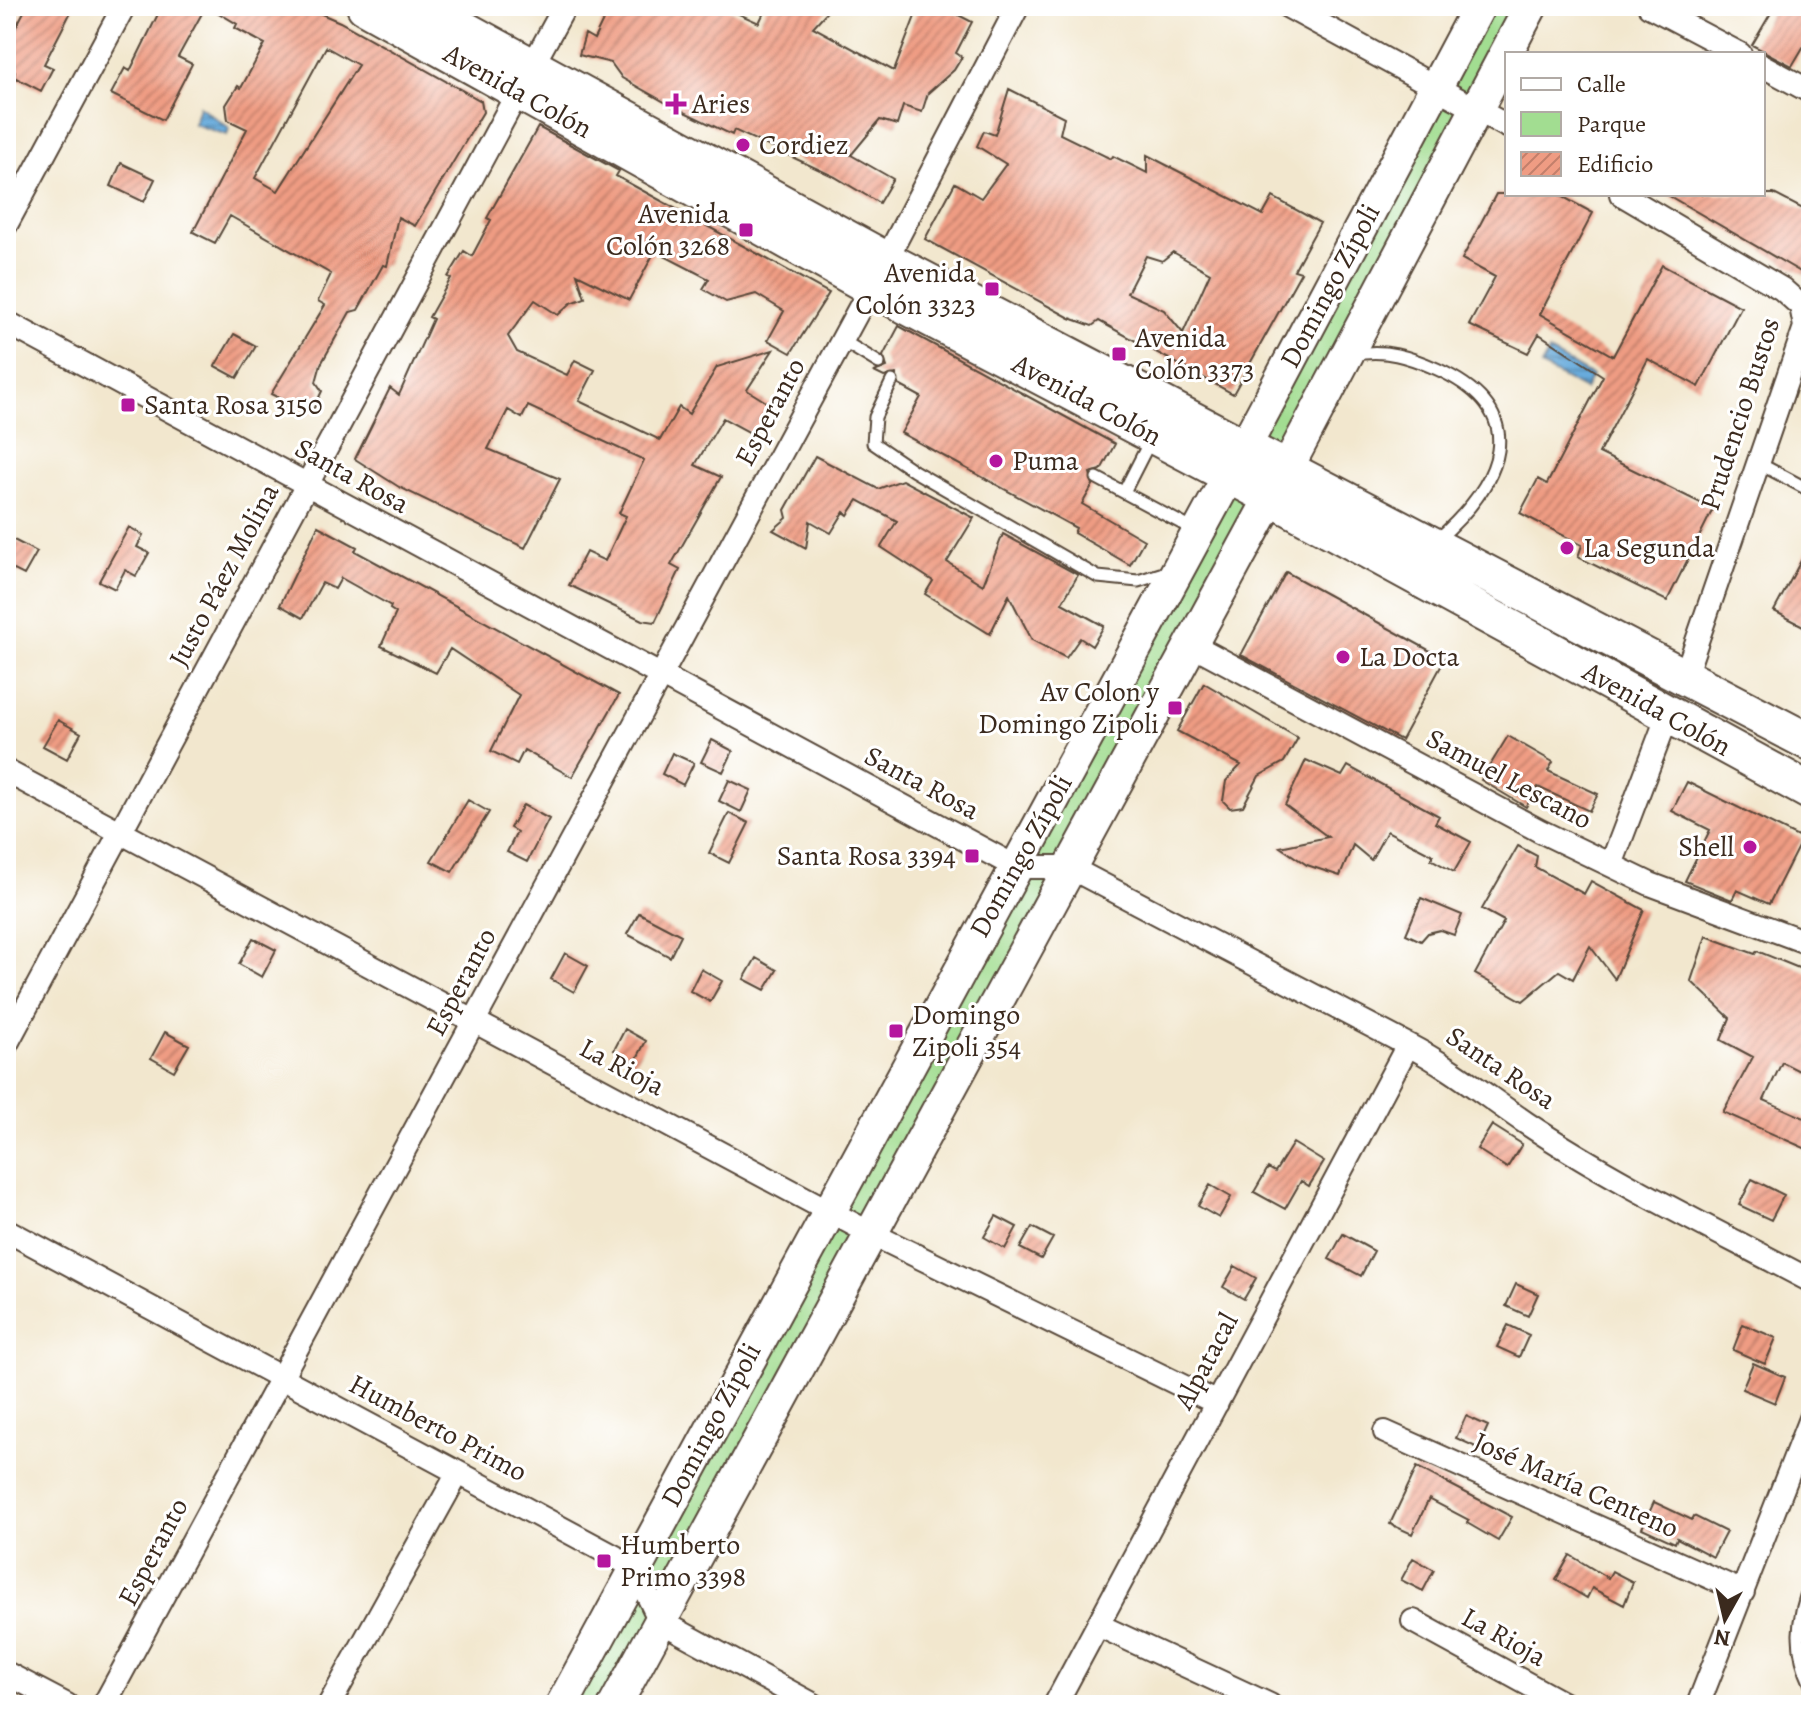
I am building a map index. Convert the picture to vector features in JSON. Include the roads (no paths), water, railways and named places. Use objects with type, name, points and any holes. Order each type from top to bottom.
[{"type":"main road","name":"Avenida Colón","points":[[365,6],[524,80],[879,273],[1279,482],[1668,715],[1811,792]]},
{"type":"main road","name":"Avenida Colón","points":[[421,6],[524,80]]},
{"type":"main road","name":"Domingo Zípoli","points":[[562,1705],[634,1567],[1237,460],[1479,6]]},
{"type":"main road","name":"Domingo Zípoli","points":[[1506,52],[1531,6]]},
{"type":"main road","name":"Domingo Zípoli","points":[[615,1705],[1279,482],[1505,54]]},
{"type":"main road","name":"Avenida Colón","points":[[879,273],[925,322],[1153,435],[1237,460]]},
{"type":"main road","name":"Avenida Colón","points":[[1279,482],[1433,544],[1811,743]]},
{"type":"street","points":[[6,225],[124,6]]},
{"type":"street","name":"Justo Páez Molina","points":[[6,1045],[565,6]]},
{"type":"street","name":"Esperanto","points":[[104,1705],[843,341],[1018,6]]},
{"type":"street","points":[[1287,6],[1505,125]]},
{"type":"street","points":[[1649,6],[1736,52]]},
{"type":"street","points":[[1765,67],[1811,92]]},
{"type":"street","points":[[1624,196],[1808,302]]},
{"type":"street","name":"Prudencio Bustos","points":[[1685,676],[1805,327],[1808,302]]},
{"type":"street","name":"Santa Rosa","points":[[6,322],[1016,867],[1069,867],[1449,1066],[1526,1123],[1618,1178],[1811,1281]]},
{"type":"street","name":"Samuel Lescano","points":[[1191,644],[1540,831],[1611,865],[1811,944]]},
{"type":"street","points":[[1611,865],[1668,715]]},
{"type":"street","name":"La Rioja","points":[[6,771],[870,1233],[1217,1403]]},
{"type":"street","name":"Alpatacal","points":[[1055,1705],[1408,1045]]},
{"type":"street","name":"Humberto Primo","points":[[6,1230],[634,1567]]},
{"type":"street","points":[[1698,1705],[1811,1416]]},
{"type":"street","name":"José María Centeno","points":[[1385,1432],[1743,1592]]},
{"type":"street","points":[[329,1705],[458,1473]]},
{"type":"street","points":[[634,1567],[660,1621],[814,1705]]},
{"type":"street","name":"La Rioja","points":[[1413,1621],[1566,1705]]},
{"type":"street","points":[[1098,1625],[1270,1705]]},
{"type":"street","points":[[6,1673],[67,1705]]},
{"type":"lane","points":[[843,341],[879,363]]},
{"type":"lane","points":[[1345,357],[1371,351],[1412,358],[1458,378],[1488,403],[1499,423],[1500,443],[1488,480],[1463,517],[1433,544]]},
{"type":"lane","points":[[892,381],[875,417],[873,443],[914,471],[1098,577],[1138,581],[1178,569]]},
{"type":"lane","points":[[1124,492],[1153,435]]},
{"type":"lane","points":[[1758,463],[1811,491]]},
{"type":"lane","points":[[1097,478],[1197,532]]},
{"type":"lane","points":[[1811,1583],[1798,1625],[1798,1649],[1811,1685]]},
{"type":"water","points":[[199,106],[229,128],[227,135],[194,124]]},
{"type":"water","points":[[1549,352],[1592,376],[1585,390],[1541,366]]},
{"type":"place","name":"Aries","points":[[676,104]]},
{"type":"place","name":"Cordiez","points":[[743,145]]},
{"type":"place","name":"Avenida Colón 3268","points":[[746,230]]},
{"type":"place","name":"Avenida Colón 3323","points":[[992,289]]},
{"type":"place","name":"Avenida Colón 3373","points":[[1119,354]]},
{"type":"place","name":"Santa Rosa 3150","points":[[128,405]]},
{"type":"place","name":"Puma","points":[[996,461]]},
{"type":"place","name":"La Segunda","points":[[1567,548]]},
{"type":"place","name":"La Docta","points":[[1343,657]]},
{"type":"place","name":"Av Colon y Domingo Zipoli","points":[[1175,708]]},
{"type":"place","name":"Shell","points":[[1750,847]]},
{"type":"place","name":"Santa Rosa 3394","points":[[972,856]]},
{"type":"place","name":"Domingo Zipoli 354","points":[[896,1031]]},
{"type":"place","name":"Humberto Primo 3398","points":[[604,1561]]}]
